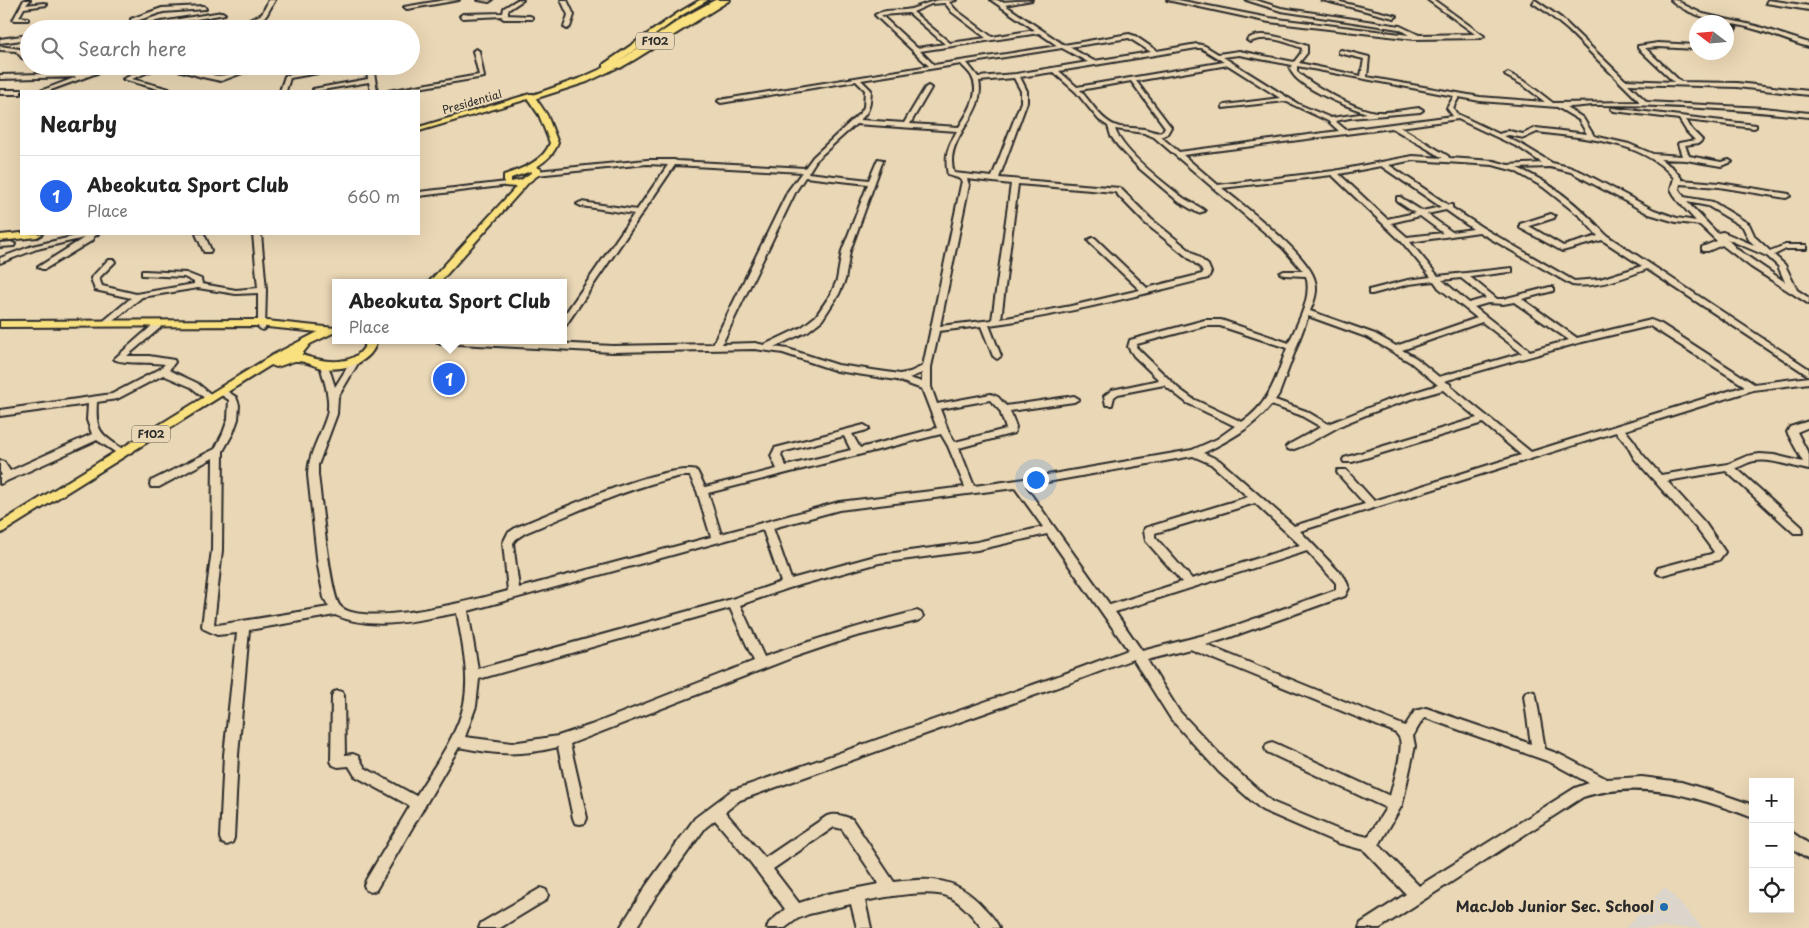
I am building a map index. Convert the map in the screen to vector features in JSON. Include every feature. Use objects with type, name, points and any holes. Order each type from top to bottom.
[{"type":"highway","name":"F102","points":[[534,95],[594,76],[636,55],[693,12],[713,0]]},
{"type":"highway","name":"F102","points":[[693,12],[721,0]]},
{"type":"main road","points":[[610,67],[680,14],[705,0]]},
{"type":"main road","points":[[610,67],[639,56],[692,19],[727,0]]},
{"type":"main road","points":[[507,181],[543,160],[554,144],[534,95]]},
{"type":"main road","points":[[437,279],[525,182],[553,155],[558,147],[560,139],[534,95]]},
{"type":"main road","name":"Presidential","points":[[420,130],[534,95]]},
{"type":"main road","points":[[526,169],[534,169],[537,172]]},
{"type":"main road","points":[[507,181],[517,184],[525,182]]},
{"type":"main road","points":[[432,279],[506,198],[510,190],[507,181]]},
{"type":"main road","points":[[0,237],[20,233]]},
{"type":"main road","points":[[0,237],[25,235]]},
{"type":"main road","points":[[0,325],[259,325],[332,330]]},
{"type":"main road","points":[[0,325],[259,325],[302,333],[305,343],[296,353],[296,358],[324,365],[343,365],[356,360],[375,344]]},
{"type":"main road","name":"F102","points":[[0,529],[275,358],[332,330]]},
{"type":"main road","name":"F102","points":[[0,535],[273,365],[296,358]]},
{"type":"street","points":[[26,19],[15,20],[27,0]]},
{"type":"street","points":[[253,20],[264,15],[272,0]]},
{"type":"street","points":[[408,6],[456,0]]},
{"type":"street","points":[[481,0],[488,0]]},
{"type":"street","points":[[499,25],[506,9],[520,0]]},
{"type":"street","points":[[564,0],[572,14],[568,27]]},
{"type":"street","points":[[933,67],[878,15],[910,10],[930,3],[953,0]]},
{"type":"street","points":[[994,0],[1064,47],[1092,63]]},
{"type":"street","points":[[1000,4],[1029,0]]},
{"type":"street","points":[[1170,0],[1269,20],[1418,37],[1481,36],[1431,0]]},
{"type":"street","points":[[1249,0],[1281,9],[1400,28],[1418,37]]},
{"type":"street","points":[[1326,0],[1394,16]]},
{"type":"street","points":[[1674,0],[1682,6],[1698,12],[1752,26],[1809,45]]},
{"type":"street","points":[[946,1],[954,11],[990,38]]},
{"type":"street","points":[[1535,2],[1545,8],[1564,25],[1645,104]]},
{"type":"street","points":[[1768,2],[1809,8]]},
{"type":"street","points":[[23,7],[44,5]]},
{"type":"street","points":[[133,20],[154,13],[204,8]]},
{"type":"street","points":[[910,10],[915,17],[948,45]]},
{"type":"street","points":[[183,20],[222,14]]},
{"type":"street","points":[[463,16],[505,15],[530,18]]},
{"type":"street","points":[[917,50],[1040,31]]},
{"type":"street","points":[[722,101],[1129,36],[1155,52]]},
{"type":"street","points":[[1250,40],[1254,37],[1278,38],[1305,47],[1304,53],[1294,67],[1294,73],[1319,90],[1346,104],[1377,114]]},
{"type":"street","points":[[0,41],[20,38]]},
{"type":"street","points":[[1679,83],[1640,47],[1658,45],[1689,47]]},
{"type":"street","points":[[978,79],[1016,76],[1197,46],[1203,47],[1285,99],[1330,120],[1345,132]]},
{"type":"street","points":[[0,48],[20,52]]},
{"type":"street","points":[[398,90],[482,76],[476,51]]},
{"type":"street","points":[[1341,52],[1367,58],[1364,78]]},
{"type":"street","points":[[1217,56],[1239,53],[1272,59],[1294,67],[1457,96],[1498,101],[1581,105],[1754,126]]},
{"type":"street","points":[[935,329],[985,325],[1043,315],[1205,276],[1207,272],[1205,267],[1148,220],[1117,190],[951,175],[948,166],[951,152],[975,104],[978,79],[973,70],[964,63]]},
{"type":"street","points":[[1076,89],[1229,63]]},
{"type":"street","points":[[1066,80],[1063,72],[1067,68]]},
{"type":"street","points":[[324,365],[334,390],[332,414],[313,465],[313,475],[324,566],[330,598],[336,610],[360,618],[407,617],[462,608],[839,506],[1018,484],[1194,453],[1220,441],[1254,418],[1274,394],[1312,296],[1310,274],[1286,246],[1156,136],[1145,131],[1111,126],[1101,119],[1076,89],[1055,70]]},
{"type":"street","points":[[0,77],[88,75]]},
{"type":"street","points":[[46,90],[88,75]]},
{"type":"street","points":[[136,75],[126,79],[167,90]]},
{"type":"street","points":[[200,75],[216,79],[226,79],[236,75]]},
{"type":"street","points":[[283,90],[287,77],[293,75]]},
{"type":"street","points":[[371,75],[374,90]]},
{"type":"street","points":[[1508,75],[1532,89],[1551,104]]},
{"type":"street","points":[[994,180],[1024,102],[1024,91],[1016,76]]},
{"type":"street","points":[[717,346],[757,266],[782,209],[804,172],[822,151],[854,122],[867,107],[869,94],[867,88],[857,79]]},
{"type":"street","points":[[316,88],[371,80]]},
{"type":"street","points":[[1132,80],[1168,127],[1165,133],[1156,136]]},
{"type":"street","points":[[1623,82],[1743,86],[1809,94]]},
{"type":"street","points":[[906,125],[928,88]]},
{"type":"street","points":[[0,92],[20,92]]},
{"type":"street","points":[[1457,96],[1450,108],[1459,117],[1500,135],[1540,157],[1550,166]]},
{"type":"street","points":[[1225,107],[1285,99]]},
{"type":"street","points":[[1581,105],[1594,103],[1645,104],[1764,110],[1809,115]]},
{"type":"street","points":[[1559,105],[1581,119],[1592,137]]},
{"type":"street","points":[[1330,120],[1339,117],[1420,110]]},
{"type":"street","points":[[1176,154],[1459,117]]},
{"type":"street","points":[[1681,117],[1689,131],[1699,140],[1697,142],[1681,144],[1686,158]]},
{"type":"street","points":[[854,122],[962,129]]},
{"type":"street","points":[[1111,126],[1115,138],[1153,177],[1191,208],[1201,211]]},
{"type":"street","points":[[1394,126],[1449,159]]},
{"type":"street","points":[[1500,135],[1510,133],[1524,136],[1536,130],[1592,137],[1624,144],[1650,156],[1671,170],[1678,178],[1674,189],[1702,224],[1756,267],[1809,302]]},
{"type":"street","points":[[1650,156],[1686,158],[1721,164],[1729,162]]},
{"type":"street","points":[[1217,187],[1334,173],[1413,158],[1449,159],[1508,166],[1550,166],[1575,170],[1638,205],[1685,223],[1702,224],[1769,254],[1785,247],[1803,247]]},
{"type":"street","points":[[766,347],[805,329],[819,318],[827,307],[840,280],[846,251],[870,182],[880,160]]},
{"type":"street","points":[[537,172],[647,162],[674,162],[804,172],[870,182]]},
{"type":"street","points":[[567,316],[674,162]]},
{"type":"street","points":[[1383,164],[1449,207],[1480,230],[1572,283],[1583,284],[1649,266]]},
{"type":"street","points":[[1508,166],[1545,186],[1572,206],[1603,237],[1809,373]]},
{"type":"street","points":[[1334,173],[1405,240],[1442,286],[1529,355]]},
{"type":"street","points":[[961,177],[966,185],[927,367],[926,386],[936,407],[943,430],[971,490]]},
{"type":"street","points":[[420,194],[507,181]]},
{"type":"street","points":[[996,322],[1015,182]]},
{"type":"street","points":[[1676,182],[1719,185],[1786,196]]},
{"type":"street","points":[[1680,198],[1710,204],[1746,226],[1752,238],[1781,265],[1794,292]]},
{"type":"street","points":[[1400,199],[1449,233]]},
{"type":"street","points":[[581,204],[639,212]]},
{"type":"street","points":[[1386,222],[1449,207]]},
{"type":"street","points":[[1551,216],[1523,226],[1562,249],[1603,237]]},
{"type":"street","points":[[1405,240],[1480,230]]},
{"type":"street","points":[[0,261],[19,252],[46,244],[89,235]]},
{"type":"street","points":[[42,267],[98,235]]},
{"type":"street","points":[[200,235],[207,250]]},
{"type":"street","points":[[253,235],[260,290]]},
{"type":"street","points":[[257,235],[260,290],[259,325]]},
{"type":"street","points":[[1092,240],[1146,291]]},
{"type":"street","points":[[1705,249],[1724,241]]},
{"type":"street","points":[[0,246],[11,244]]},
{"type":"street","points":[[111,262],[95,278],[98,288],[136,297]]},
{"type":"street","points":[[1372,292],[1408,282],[1509,270]]},
{"type":"street","points":[[145,273],[186,275],[198,281],[198,286]]},
{"type":"street","points":[[1284,273],[1310,274]]},
{"type":"street","points":[[1462,275],[1499,303],[1550,289]]},
{"type":"street","points":[[104,324],[140,295],[198,286],[236,292],[260,290]]},
{"type":"street","points":[[1514,298],[1576,341]]},
{"type":"street","points":[[1467,307],[1493,299]]},
{"type":"street","points":[[1305,312],[1372,336],[1397,349],[1443,383],[1530,457]]},
{"type":"street","points":[[1397,349],[1483,319]]},
{"type":"street","points":[[1242,426],[1190,400],[1165,382],[1132,347],[1133,342],[1205,323],[1221,323],[1292,347]]},
{"type":"street","points":[[1291,448],[1327,427],[1443,383],[1576,341],[1651,323],[1752,387]]},
{"type":"street","points":[[985,325],[997,356]]},
{"type":"street","points":[[0,413],[114,397],[163,371],[170,362],[149,358],[118,359],[157,326]]},
{"type":"street","points":[[559,344],[613,349],[717,346],[766,347],[836,368],[899,377],[926,386]]},
{"type":"street","points":[[334,390],[356,360]]},
{"type":"street","points":[[899,377],[913,374],[927,367]]},
{"type":"street","points":[[163,371],[194,384],[210,398]]},
{"type":"street","points":[[1292,530],[1752,387],[1809,380]]},
{"type":"street","points":[[1109,403],[1109,396],[1115,392],[1165,382]]},
{"type":"street","points":[[155,484],[218,451],[227,438],[234,409],[233,399],[225,394]]},
{"type":"street","points":[[936,407],[991,397],[997,400],[1004,409],[1011,431],[952,446]]},
{"type":"street","points":[[92,399],[91,414],[96,436],[122,452]]},
{"type":"street","points":[[1004,409],[1074,399]]},
{"type":"street","points":[[1269,401],[1303,413],[1327,427]]},
{"type":"street","points":[[1348,460],[1484,419]]},
{"type":"street","points":[[1809,424],[1793,429],[1792,432],[1809,466]]},
{"type":"street","points":[[783,471],[776,456],[778,450],[864,428]]},
{"type":"street","points":[[1618,428],[1632,443],[1638,456],[1701,526],[1720,552],[1714,557],[1662,571]]},
{"type":"street","points":[[702,491],[943,430]]},
{"type":"street","points":[[847,433],[857,451]]},
{"type":"street","points":[[0,464],[4,478],[96,436]]},
{"type":"street","points":[[218,451],[217,550],[208,626],[217,630],[242,627],[336,610]]},
{"type":"street","points":[[627,928],[700,823],[736,794],[1136,655],[1192,644],[1298,610],[1342,592],[1344,588],[1341,582],[1292,530],[1214,462],[1194,453]]},
{"type":"street","points":[[1660,479],[1738,465],[1752,458],[1761,457],[1809,466]]},
{"type":"street","points":[[1728,467],[1798,530]]},
{"type":"street","points":[[514,595],[508,543],[512,536],[521,530],[663,477],[689,472],[693,474],[702,491],[717,540]]},
{"type":"street","points":[[1342,472],[1373,506]]},
{"type":"street","points":[[1018,484],[1129,641],[1175,715],[1224,768],[1266,806],[1338,836],[1371,846],[1418,896]]},
{"type":"street","points":[[1190,584],[1150,538],[1149,531],[1255,499]]},
{"type":"street","points":[[767,527],[787,584]]},
{"type":"street","points":[[473,674],[733,603],[787,584],[879,559],[977,546],[1050,529]]},
{"type":"street","points":[[1107,610],[1307,547]]},
{"type":"street","points":[[733,603],[760,663]]},
{"type":"street","points":[[371,885],[456,741],[465,721],[471,702],[473,674],[462,608]]},
{"type":"street","points":[[456,741],[494,747],[518,748],[563,740],[797,650],[892,621],[917,616]]},
{"type":"street","points":[[227,838],[231,755],[242,627]]},
{"type":"street","points":[[1192,644],[1386,723],[1400,729],[1406,735],[1408,746],[1395,805],[1371,846]]},
{"type":"street","points":[[338,696],[338,761],[353,760],[360,772],[419,804]]},
{"type":"street","points":[[1530,696],[1539,753]]},
{"type":"street","points":[[1406,735],[1419,715],[1426,713],[1554,758],[1606,785]]},
{"type":"street","points":[[563,740],[580,818]]},
{"type":"street","points":[[1272,748],[1395,805]]},
{"type":"street","points":[[1366,928],[1580,792],[1606,785],[1640,782],[1692,791],[1749,811]]},
{"type":"street","points":[[715,810],[763,868],[796,912]]},
{"type":"street","points":[[763,868],[825,825],[832,821],[840,821],[847,824],[891,890]]},
{"type":"street","points":[[1794,841],[1809,852]]},
{"type":"street","points":[[774,928],[796,912],[856,895],[929,886],[948,889],[959,896],[992,928]]},
{"type":"street","points":[[486,928],[541,895]]},
{"type":"street","points":[[856,895],[864,928]]},
{"type":"shaded area","name":"MacJob Junior Sec. School","points":[[1665,887],[1703,928],[1625,928]]},
{"type":"place","name":"Abeokuta Sport Club","points":[[449,379]]},
{"type":"place","name":"MacJob Junior Sec. School","points":[[1664,907]]}]
